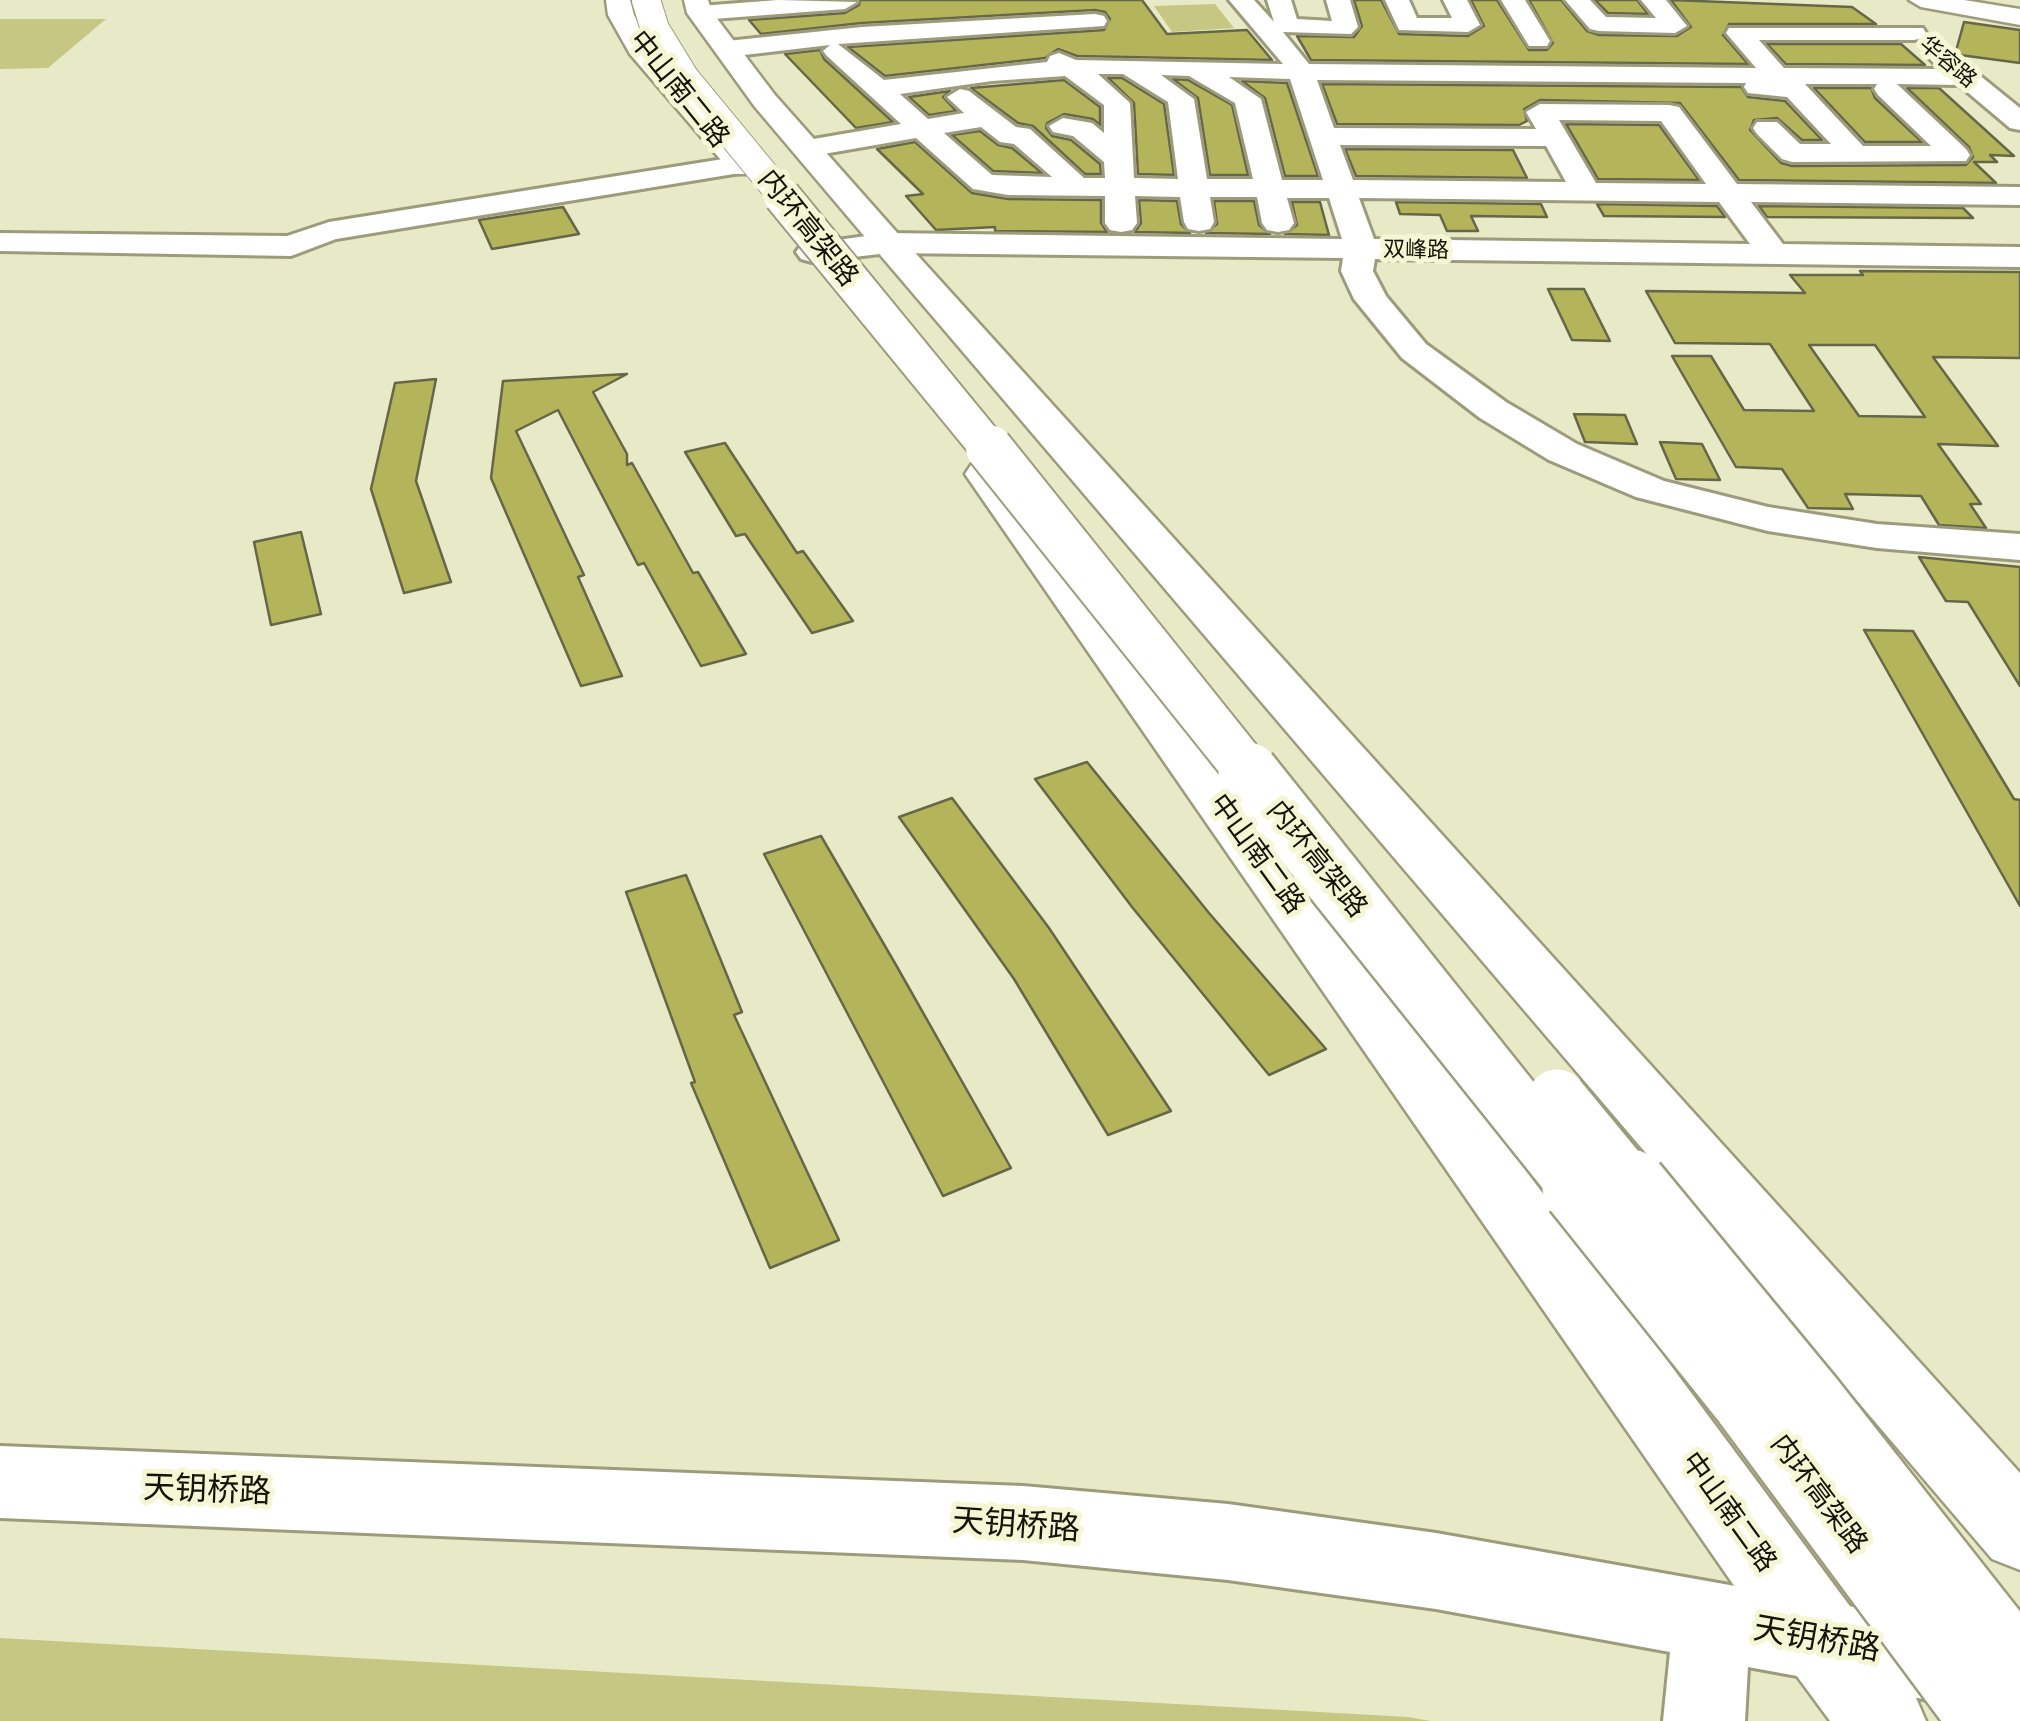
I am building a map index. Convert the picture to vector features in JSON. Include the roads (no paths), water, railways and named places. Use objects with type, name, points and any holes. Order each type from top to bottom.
[{"type":"main road","name":"中山南二路","points":[[618,0],[621,15],[639,48],[742,165],[911,370],[1820,1639],[1883,1721]]},
{"type":"main road","name":"内环高架路","points":[[646,0],[655,29],[685,78],[1002,466],[1734,1380],[1988,1721]]},
{"type":"main road","points":[[1922,0],[2020,14]]},
{"type":"main road","points":[[1951,0],[2020,14]]},
{"type":"main road","name":"内环高架路","points":[[690,4],[679,19],[806,185],[1808,1403],[2020,1674]]},
{"type":"main road","points":[[690,4],[888,243],[2020,1530]]},
{"type":"street","points":[[911,0],[924,30]]},
{"type":"street","points":[[972,0],[1017,86],[1072,128],[1195,188],[2020,196]]},
{"type":"street","points":[[1241,0],[1294,61],[1362,249],[1357,271],[1389,325],[1414,351],[1492,410],[1563,452],[1667,493],[1768,519],[1877,536],[2020,547]]},
{"type":"street","points":[[1280,0],[1287,26],[1342,29],[1346,27],[1338,0]]},
{"type":"street","points":[[1397,0],[1408,24],[1468,25],[1455,0]]},
{"type":"street","points":[[878,89],[939,80],[1017,86],[1069,68],[1195,69],[1538,46],[1512,0]]},
{"type":"street","points":[[1576,0],[1594,22],[1625,26],[1693,46],[1653,0]]},
{"type":"street","points":[[846,1],[862,34]]},
{"type":"street","points":[[690,4],[877,1]]},
{"type":"street","points":[[788,3],[825,45],[983,183],[1059,187],[1120,152],[1188,140],[1258,140]]},
{"type":"street","points":[[727,49],[825,45],[862,34],[986,27],[1033,12],[1089,10],[1114,52],[1128,66],[1181,99],[1201,233]]},
{"type":"street","name":"华容路","points":[[1889,11],[2011,115]]},
{"type":"street","points":[[1033,12],[1060,62],[1117,103],[1120,234]]},
{"type":"street","points":[[1625,26],[1652,75],[1713,118],[1792,153],[1956,156],[1917,117],[1873,111],[1822,117]]},
{"type":"street","points":[[1794,32],[1830,69]]},
{"type":"street","points":[[1771,68],[1738,33],[1914,33]]},
{"type":"street","points":[[1854,33],[2011,115]]},
{"type":"street","points":[[1294,61],[1964,76]]},
{"type":"street","points":[[1195,69],[1248,99],[1281,234]]},
{"type":"street","points":[[1382,78],[1430,190]]},
{"type":"street","points":[[1452,79],[1507,190]]},
{"type":"street","points":[[939,80],[1010,136],[1072,128]]},
{"type":"street","points":[[1774,254],[1728,193],[1713,118],[1734,88],[1795,89],[1854,150],[1850,154]]},
{"type":"street","points":[[1586,191],[1540,112],[1713,118]]},
{"type":"street","points":[[806,148],[986,118]]},
{"type":"street","points":[[1020,135],[1069,177],[1059,187],[1044,235]]},
{"type":"street","points":[[1322,136],[1555,138]]},
{"type":"street","points":[[1911,157],[1946,195]]},
{"type":"street","points":[[1,243],[291,246],[329,231],[742,165]]},
{"type":"street","points":[[984,244],[992,185]]},
{"type":"street","name":"双峰路","points":[[812,252],[888,243],[2020,257]]},
{"type":"street","name":"天钥桥路","points":[[0,1482],[1023,1523],[1228,1542],[1436,1570],[2020,1674]]},
{"type":"street","points":[[1704,1721],[1712,1620]]}]
